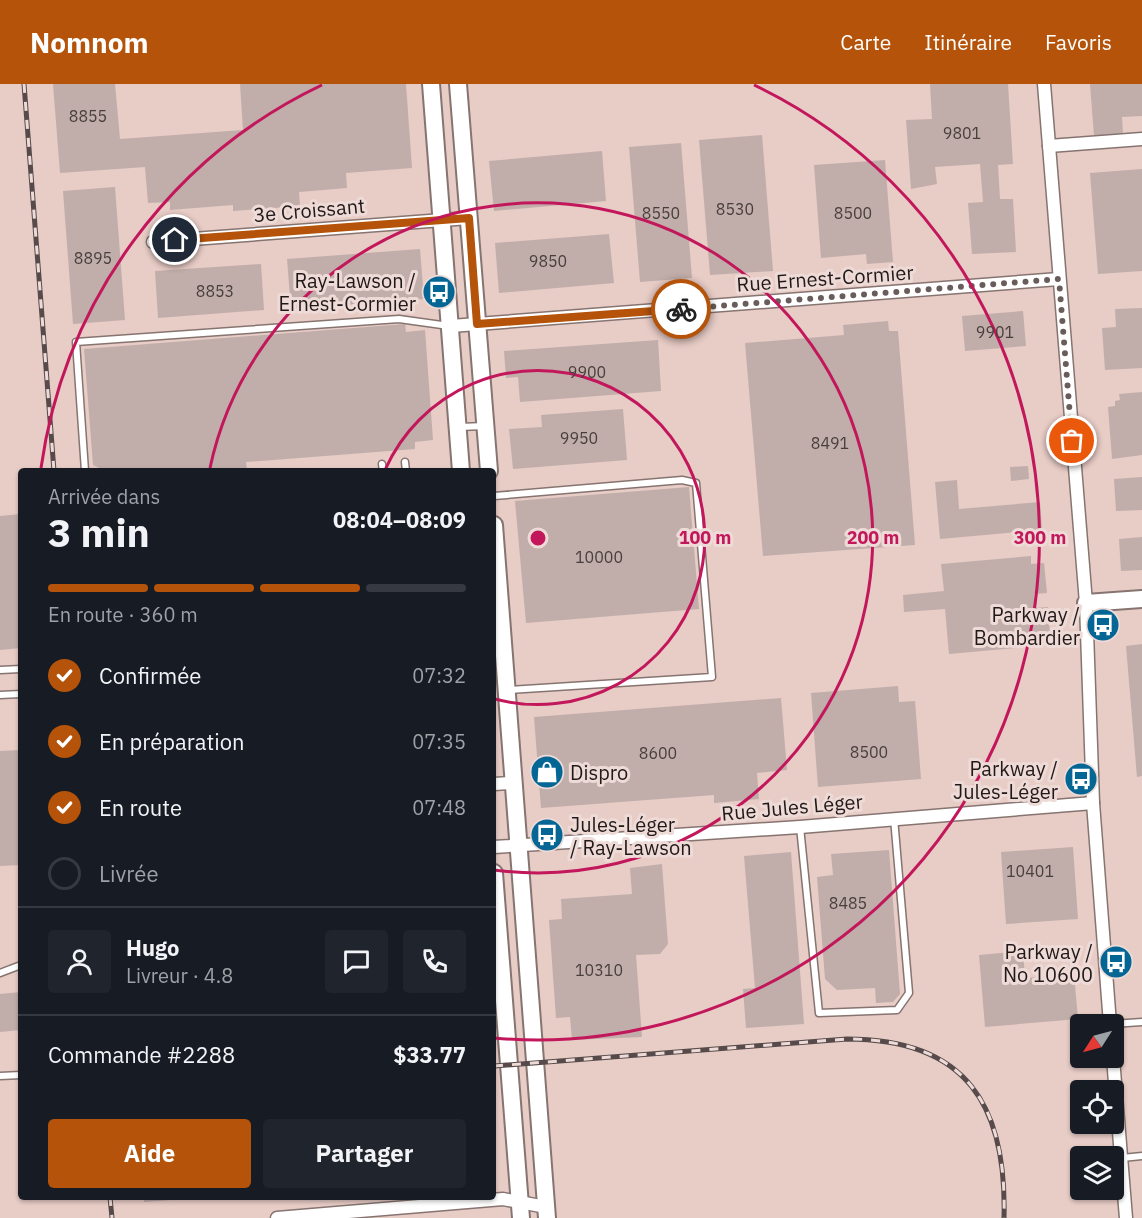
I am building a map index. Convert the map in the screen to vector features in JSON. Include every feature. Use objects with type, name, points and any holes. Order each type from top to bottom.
[{"type":"street","points":[[431,84],[461,468]]},
{"type":"street","points":[[458,84],[489,468]]},
{"type":"street","points":[[1044,84],[1086,603],[1093,802],[1110,1014]]},
{"type":"street","points":[[1049,146],[1142,139]]},
{"type":"street","name":"3e Croissant","points":[[153,242],[469,218]]},
{"type":"street","name":"Rue Ernest-Cormier","points":[[451,326],[1059,279]]},
{"type":"street","points":[[496,597],[497,633],[506,691],[546,1212],[520,1210],[503,1199],[496,1200]]},
{"type":"street","points":[[1086,603],[1142,599]]},
{"type":"street","points":[[496,784],[512,783]]},
{"type":"street","name":"Rue Jules Léger","points":[[496,847],[800,827],[894,817],[1093,802]]},
{"type":"street","points":[[496,899],[520,1210]]},
{"type":"street","points":[[1114,1068],[1121,1146]]},
{"type":"street","points":[[1124,1188],[1126,1218]]},
{"type":"street","points":[[277,1218],[491,1200]]},
{"type":"lane","points":[[85,468],[76,342],[399,319],[451,326]]},
{"type":"lane","points":[[458,427],[485,426]]},
{"type":"lane","points":[[405,462],[406,468]]},
{"type":"lane","points":[[496,496],[682,480],[696,483],[712,677],[506,691]]},
{"type":"lane","points":[[0,670],[18,669]]},
{"type":"lane","points":[[0,695],[18,694]]},
{"type":"lane","points":[[800,827],[819,1013],[897,1010],[909,993],[894,817]]},
{"type":"lane","points":[[0,973],[18,967]]},
{"type":"lane","points":[[1124,1023],[1142,1022]]},
{"type":"lane","points":[[0,1076],[18,1075]]},
{"type":"lane","points":[[1124,1158],[1142,1156]]},
{"type":"shaded area","points":[[0,84],[1142,84],[1142,1218],[0,1218]]},
{"type":"building","points":[[53,84],[115,84],[120,139],[243,130],[240,84],[406,84],[412,168],[346,173],[347,188],[299,192],[300,206],[233,211],[233,205],[170,210],[170,202],[148,203],[145,167],[60,173]]},
{"type":"building","points":[[930,84],[1008,84],[1013,164],[998,165],[1000,199],[1013,199],[1016,252],[972,254],[968,203],[983,202],[980,164],[935,167],[937,184],[911,189],[906,120],[932,119]]},
{"type":"building","points":[[1090,84],[1142,84],[1142,116],[1122,117],[1123,134],[1094,136]]},
{"type":"building","points":[[762,135],[773,271],[710,275],[699,140]]},
{"type":"building","points":[[681,143],[692,278],[640,282],[629,147]]},
{"type":"building","points":[[602,151],[606,201],[494,211],[489,161]]},
{"type":"building","points":[[885,160],[893,262],[867,264],[866,254],[821,258],[814,165]]},
{"type":"building","points":[[1142,169],[1142,271],[1098,274],[1090,173]]},
{"type":"building","points":[[115,187],[125,320],[73,324],[63,191]]},
{"type":"building","points":[[609,234],[614,283],[499,293],[495,243]]},
{"type":"building","points":[[420,249],[424,299],[291,309],[287,259]]},
{"type":"building","points":[[261,264],[264,310],[158,318],[155,271]]},
{"type":"building","points":[[1142,308],[1142,368],[1105,370],[1102,328],[1116,327],[1115,309]]},
{"type":"building","points":[[1023,311],[1026,346],[965,351],[962,316]]},
{"type":"building","points":[[888,321],[889,331],[898,331],[915,545],[763,556],[745,343],[844,335],[843,325]]},
{"type":"building","points":[[405,324],[406,332],[425,330],[433,440],[415,442],[415,449],[246,462],[247,468],[99,468],[93,465],[84,349]]},
{"type":"building","points":[[658,340],[661,391],[520,402],[518,377],[506,378],[504,351]]},
{"type":"building","points":[[1142,392],[1142,455],[1112,459],[1108,407],[1115,406],[1115,401],[1120,400],[1119,394]]},
{"type":"building","points":[[623,409],[627,460],[513,469],[509,429],[542,427],[541,415]]},
{"type":"building","points":[[1028,466],[1029,479],[1011,481],[1010,467]]},
{"type":"building","points":[[1142,477],[1142,510],[1116,511],[1114,479]]},
{"type":"building","points":[[957,480],[959,509],[1040,502],[1042,530],[940,539],[935,482]]},
{"type":"building","points":[[689,487],[699,609],[526,623],[515,501]]},
{"type":"building","points":[[18,514],[18,648],[0,650],[0,516]]},
{"type":"building","points":[[1142,537],[1142,570],[1121,571],[1119,539]]},
{"type":"building","points":[[1031,556],[1031,564],[1044,563],[1047,593],[1034,594],[1035,608],[1048,607],[1050,637],[1037,639],[1038,646],[949,654],[945,609],[904,612],[903,595],[944,591],[941,564]]},
{"type":"building","points":[[1142,644],[1142,776],[1137,777],[1126,646]]},
{"type":"building","points":[[898,686],[899,702],[915,701],[921,779],[818,787],[811,693]]},
{"type":"building","points":[[781,698],[787,770],[757,773],[759,799],[714,803],[714,795],[541,808],[534,717]]},
{"type":"building","points":[[18,750],[18,865],[0,866],[0,751]]},
{"type":"building","points":[[1073,847],[1078,919],[1006,924],[1001,852]]},
{"type":"building","points":[[889,850],[900,994],[893,1002],[876,1003],[875,988],[837,990],[825,979],[817,877],[833,875],[831,854]]},
{"type":"building","points":[[791,852],[804,1024],[746,1028],[743,989],[755,988],[744,856]]},
{"type":"building","points":[[662,864],[668,944],[660,954],[636,955],[642,1037],[572,1040],[570,1017],[556,1018],[549,920],[562,919],[561,899],[632,894],[630,868]]},
{"type":"building","points":[[1023,951],[1025,978],[1074,974],[1078,1014],[1070,1014],[1070,1020],[985,1027],[979,955]]},
{"type":"building","points":[[18,992],[18,1030],[0,1032],[0,994]]},
{"type":"building","points":[[144,1200],[171,1200],[144,1202]]},
{"type":"railway","points":[[24,84],[54,468]]},
{"type":"railway","points":[[496,1066],[847,1039],[888,1042],[923,1051],[950,1066],[972,1086],[987,1112],[998,1143],[1003,1178],[1004,1218]]},
{"type":"railway","points":[[110,1200],[112,1218]]},
{"type":"way so far","points":[[681,309],[1059,279],[1072,441]]},
{"type":"place","name":"Ray-Lawson / Ernest-Cormier","points":[[439,292]]},
{"type":"place","name":"Parkway / Bombardier","points":[[1103,625]]},
{"type":"place","name":"Dispro","points":[[547,772]]},
{"type":"place","name":"Parkway / Jules-Léger","points":[[1081,779]]},
{"type":"place","name":"Jules-Léger / Ray-Lawson","points":[[547,835]]},
{"type":"place","name":"Parkway / No 10600","points":[[1116,962]]},
{"type":"route","points":[[175,240],[469,218],[477,324],[681,309]]}]
